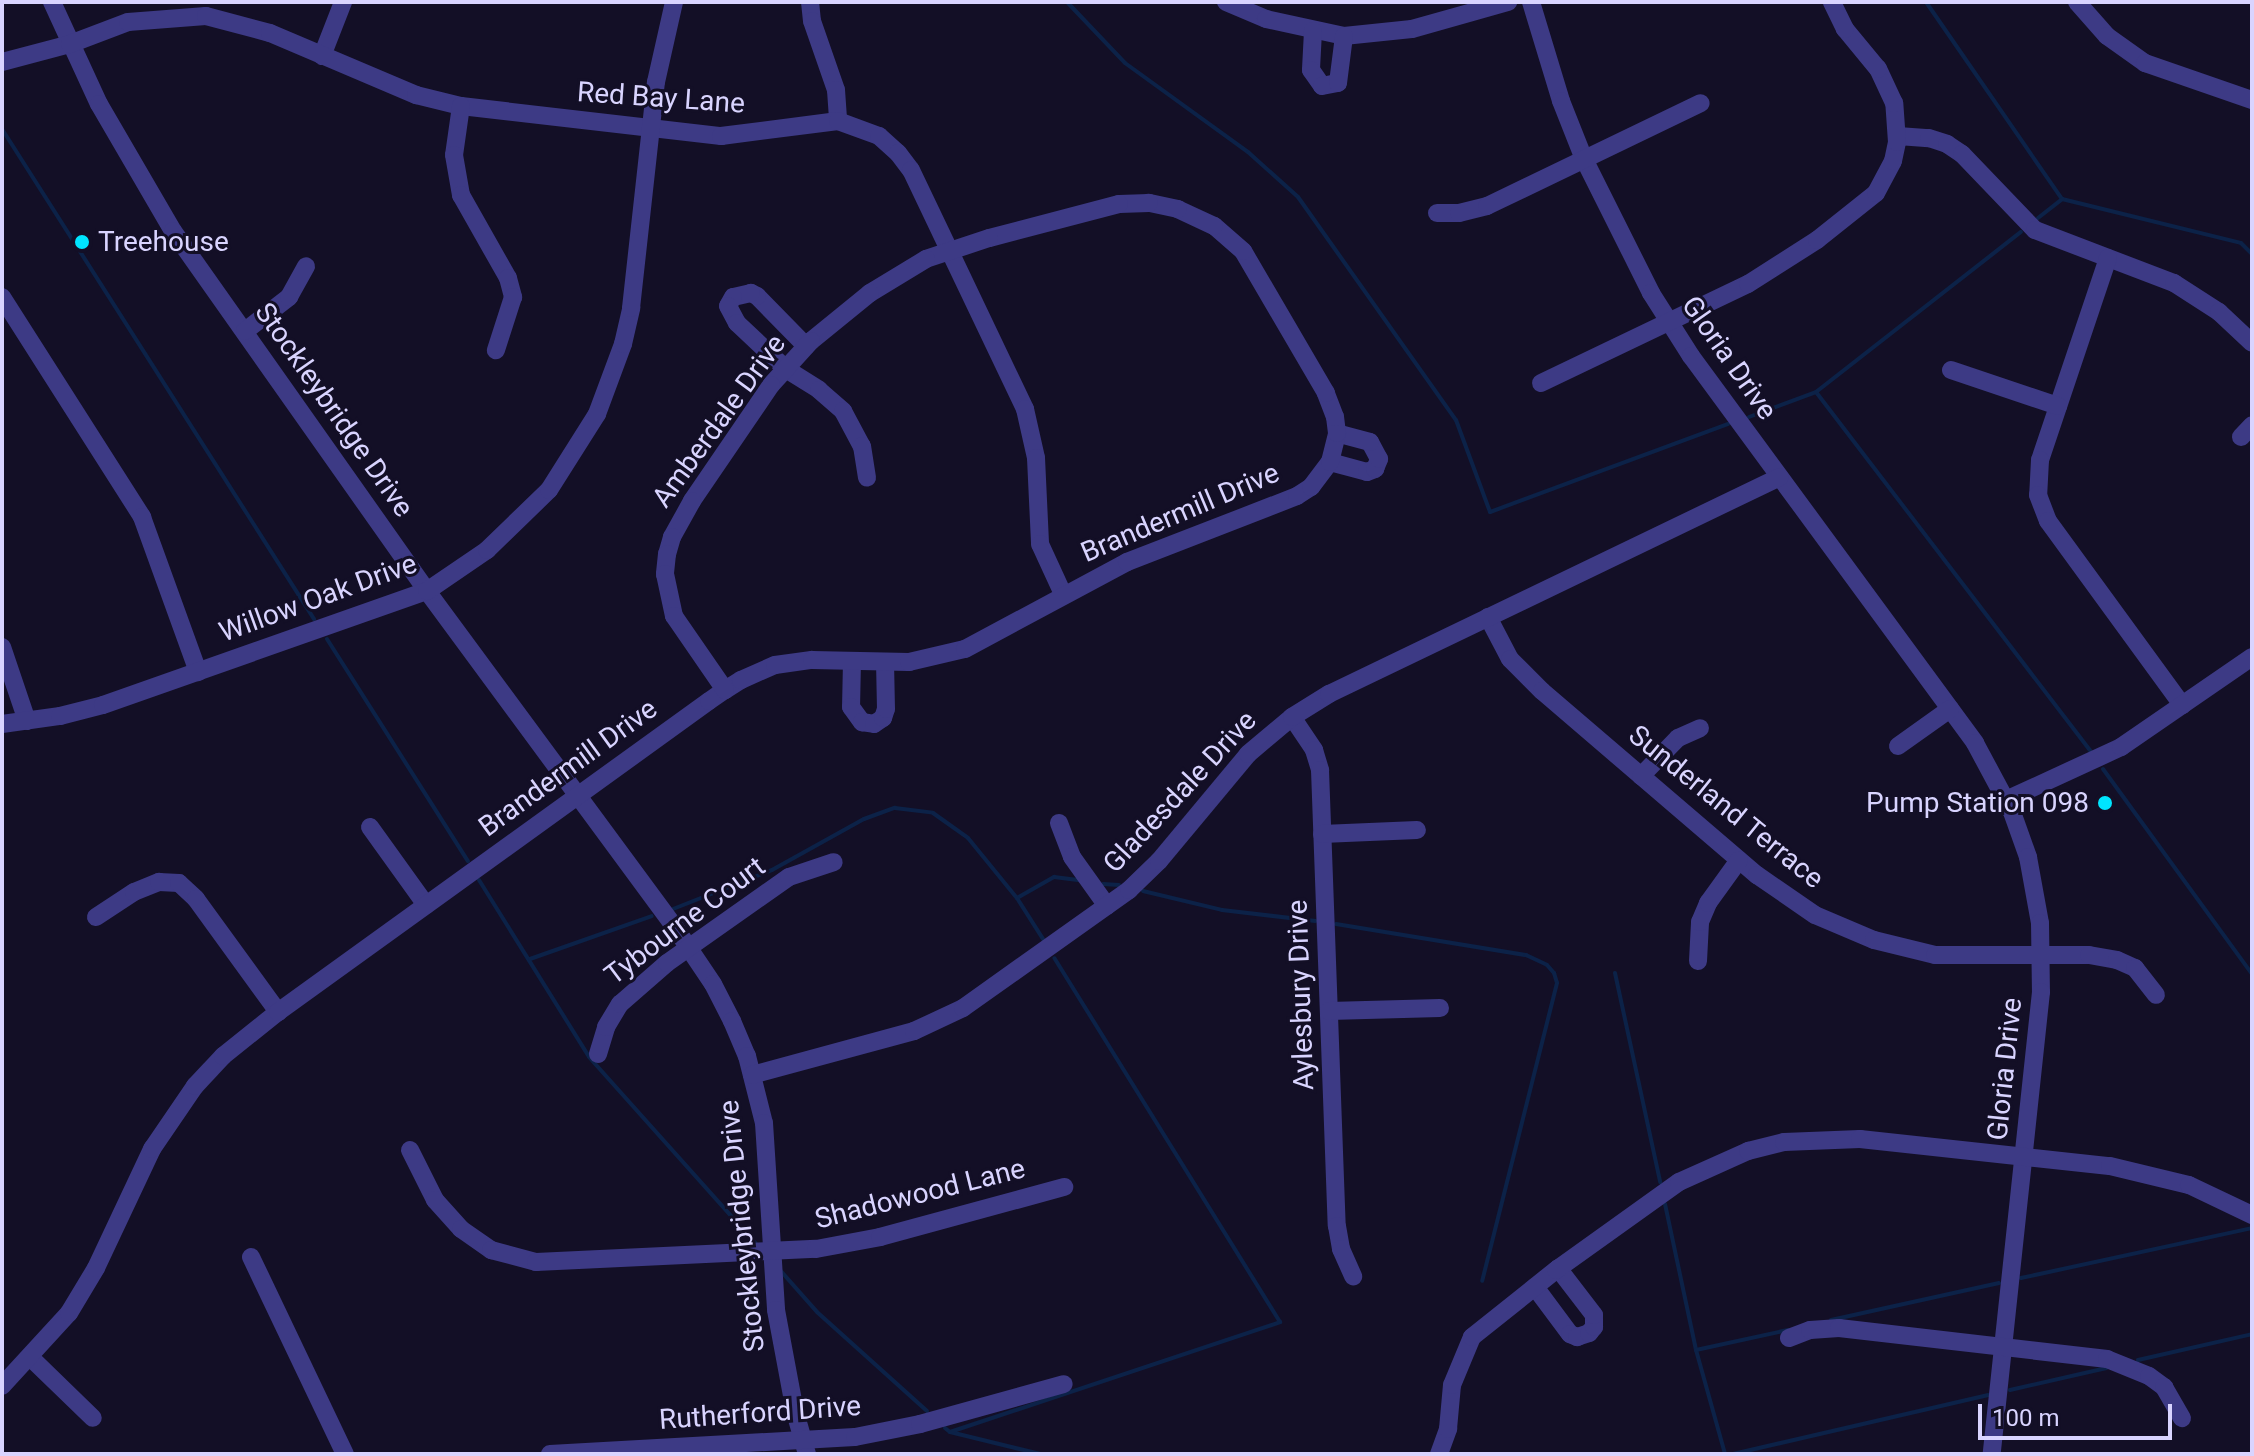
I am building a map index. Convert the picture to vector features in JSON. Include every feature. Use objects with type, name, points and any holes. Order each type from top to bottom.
[{"type":"street","name":"Stockleybridge Drive","points":[[52,2],[70,44],[152,198],[427,591],[689,949],[732,1021],[752,1075],[764,1123],[782,1354],[806,1448]]},
{"type":"street","points":[[322,56],[343,2]]},
{"type":"street","name":"Willow Oak Drive","points":[[2,724],[103,705],[427,591],[516,525],[549,490],[597,414],[612,380],[631,308],[660,59],[674,2]]},
{"type":"street","points":[[810,2],[812,21],[836,90],[838,121]]},
{"type":"street","points":[[1226,2],[1266,19],[1344,36],[1412,29],[1508,2]]},
{"type":"street","name":"Gloria Drive","points":[[1531,2],[1561,101],[1584,159],[1618,232],[1669,323],[1975,743],[2006,800],[2028,857],[2038,902],[2042,956],[1992,1454]]},
{"type":"street","points":[[1541,383],[1669,323],[1787,260],[1863,206],[1885,177],[1898,136],[1894,103],[1887,85],[1845,29],[1832,2]]},
{"type":"street","points":[[2077,2],[2107,36],[2145,63],[2252,100]]},
{"type":"street","name":"Red Bay Lane","points":[[2,62],[70,44],[128,22],[191,16],[223,18],[416,95],[461,106],[739,136],[838,121],[879,136],[898,153],[951,249],[1025,409],[1036,458],[1040,544],[1063,594]]},
{"type":"street","points":[[1313,31],[1311,70],[1322,86],[1338,83],[1344,36]]},
{"type":"street","points":[[1437,213],[1477,209],[1701,103]]},
{"type":"street","points":[[461,106],[454,155],[461,195],[508,278],[512,291],[512,304],[496,350]]},
{"type":"street","points":[[1898,136],[1929,138],[1947,144],[1962,154],[2035,230],[2160,276],[2195,294],[2252,343]]},
{"type":"street","name":"Amberdale Drive","points":[[725,690],[674,616],[665,574],[672,537],[692,501],[786,369],[806,346],[870,293],[926,259],[951,249],[1119,204],[1159,205],[1197,216],[1230,238],[1252,264],[1326,393],[1334,448]]},
{"type":"street","points":[[2108,258],[2037,474],[2042,509],[2182,705]]},
{"type":"street","points":[[245,331],[289,297],[306,266]]},
{"type":"street","points":[[806,346],[757,296],[741,293],[733,297],[728,306],[737,323],[786,369],[819,390],[843,411],[862,446],[867,478]]},
{"type":"street","points":[[2,297],[142,517],[198,672]]},
{"type":"street","points":[[1951,370],[2058,406]]},
{"type":"street","name":"Brandermill Drive","points":[[2,1386],[31,1358],[83,1290],[169,1122],[223,1056],[278,1012],[725,690],[775,665],[812,660],[909,662],[965,649],[1127,562],[1297,496],[1311,487],[1334,448]]},
{"type":"street","name":"Gladesdale Drive","points":[[752,1075],[930,1026],[984,995],[1145,876],[1223,780],[1292,717],[1329,694],[1779,477]]},
{"type":"street","name":"Sunderland Terrace","points":[[1488,617],[1517,667],[1739,860],[1796,904],[1835,926],[1874,940],[1935,955],[2089,955],[2117,960],[2135,968],[2156,995]]},
{"type":"street","points":[[2,647],[27,721]]},
{"type":"street","points":[[2006,800],[2121,747],[2252,657]]},
{"type":"street","points":[[852,661],[851,707],[862,722],[874,724],[883,718],[886,709],[885,663]]},
{"type":"street","points":[[1898,746],[1950,709]]},
{"type":"street","name":"Aylesbury Drive","points":[[1292,717],[1314,750],[1320,770],[1337,1226],[1341,1249],[1353,1276]]},
{"type":"street","points":[[1641,776],[1678,738],[1700,728]]},
{"type":"street","points":[[1059,823],[1072,857],[1107,906]]},
{"type":"street","points":[[370,827],[426,905]]},
{"type":"street","points":[[1322,834],[1417,830]]},
{"type":"street","points":[[1698,961],[1700,922],[1708,903],[1739,860]]},
{"type":"street","name":"Tybourne Court","points":[[598,1054],[606,1027],[620,1004],[689,949],[789,877],[834,862]]},
{"type":"street","points":[[96,917],[134,892],[159,882],[179,883],[196,899],[278,1012]]},
{"type":"street","points":[[1329,1011],[1440,1008]]},
{"type":"street","points":[[1439,1454],[1448,1429],[1452,1385],[1472,1337],[1558,1268],[1679,1182],[1712,1164],[1772,1145],[1822,1138],[1860,1139],[2024,1156],[2160,1176],[2247,1212],[2252,1192]]},
{"type":"street","name":"Shadowood Lane","points":[[410,1150],[446,1216],[471,1238],[501,1254],[556,1263],[816,1249],[880,1237],[1064,1187]]},
{"type":"street","points":[[251,1257],[345,1454]]},
{"type":"street","points":[[1535,1287],[1570,1334],[1577,1337],[1589,1333],[1594,1327],[1594,1315],[1558,1268]]},
{"type":"street","points":[[1789,1338],[1810,1330],[1839,1328],[2085,1355],[2141,1371],[2164,1387],[2182,1418]]},
{"type":"street","points":[[31,1358],[93,1418]]},
{"type":"street","name":"Rutherford Drive","points":[[550,1454],[806,1448],[920,1424],[1064,1384]]},
{"type":"waterway","points":[[1067,2],[1125,63],[1248,152],[1298,197],[1456,420],[1490,512],[1728,424]]},
{"type":"waterway","points":[[1926,2],[2062,199],[2241,243],[2252,254]]},
{"type":"waterway","points":[[2,129],[314,619]]},
{"type":"waterway","points":[[2038,218],[2062,199]]},
{"type":"waterway","points":[[1749,417],[1816,392],[2021,232]]},
{"type":"waterway","points":[[1816,392],[2090,751]]},
{"type":"waterway","points":[[327,639],[468,861]]},
{"type":"waterway","points":[[2103,769],[2252,974]]},
{"type":"waterway","points":[[673,909],[772,870],[864,819],[895,808],[933,813],[968,838],[1017,898],[1043,939]]},
{"type":"waterway","points":[[1017,898],[1054,877],[1080,880]]},
{"type":"waterway","points":[[479,880],[589,1057],[756,1244]]},
{"type":"waterway","points":[[1103,884],[1119,885]]},
{"type":"waterway","points":[[1143,891],[1222,910],[1315,921]]},
{"type":"waterway","points":[[530,959],[652,916]]},
{"type":"waterway","points":[[1336,924],[1526,955],[1547,965],[1554,973],[1557,983],[1482,1281]]},
{"type":"waterway","points":[[950,1432],[1280,1322],[1054,958]]},
{"type":"waterway","points":[[1615,973],[1660,1182]]},
{"type":"waterway","points":[[1665,1204],[1696,1350],[1725,1454]]},
{"type":"waterway","points":[[2021,1278],[2252,1228]]},
{"type":"waterway","points":[[779,1269],[817,1312],[927,1411]]},
{"type":"waterway","points":[[1831,1320],[1999,1283]]},
{"type":"waterway","points":[[1696,1350],[1788,1330]]},
{"type":"waterway","points":[[2138,1360],[2252,1334]]},
{"type":"waterway","points":[[2010,1390],[2107,1368]]},
{"type":"waterway","points":[[1733,1454],[1988,1395]]},
{"type":"waterway","points":[[945,1428],[950,1432],[1040,1454]]},
{"type":"place","name":"Treehouse","points":[[82,242]]},
{"type":"place","name":"Pump Station 098","points":[[2105,803]]}]
